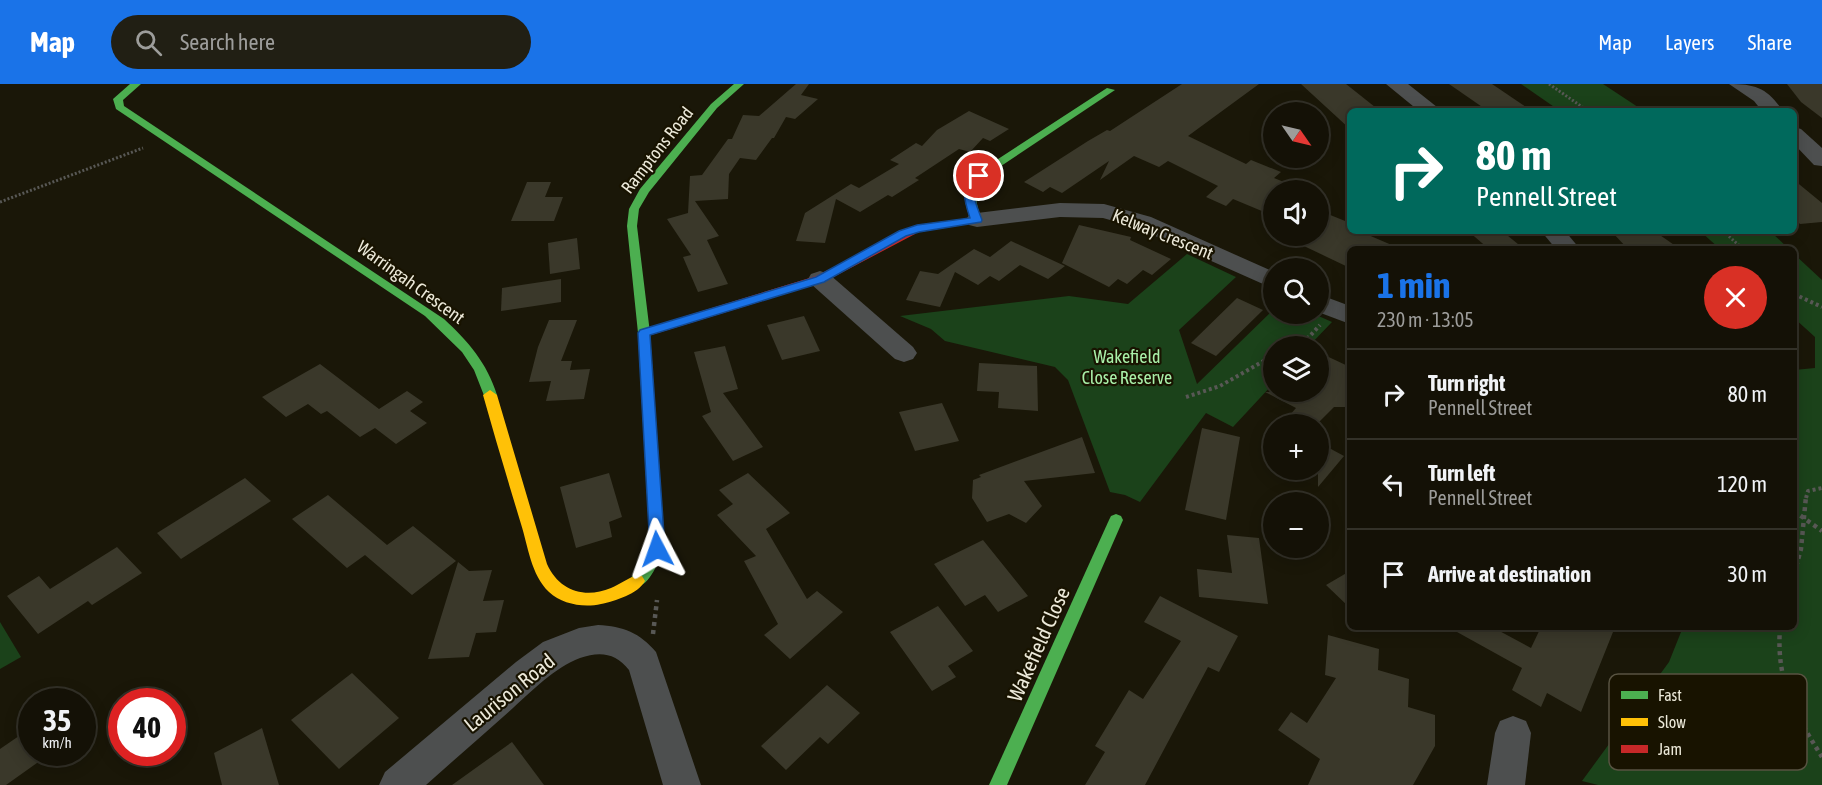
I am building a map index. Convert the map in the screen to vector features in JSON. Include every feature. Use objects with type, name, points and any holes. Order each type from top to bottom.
[{"type":"street","name":"Warringah Crescent","points":[[136,84],[118,99],[119,107],[429,313],[456,335],[475,357],[487,382],[505,453],[545,575],[558,590],[572,598],[593,600],[617,594],[637,581],[650,566]]},
{"type":"street","name":"Ramptons Road","points":[[650,566],[657,549],[644,333],[632,226],[634,209],[644,191],[714,106],[740,84]]},
{"type":"street","points":[[1396,84],[1428,108]]},
{"type":"street","points":[[1739,84],[1761,97],[1770,108]]},
{"type":"street","points":[[644,333],[820,279],[903,234],[932,226],[977,220],[968,196],[970,185],[979,176],[1110,90]]},
{"type":"street","points":[[1797,136],[1822,160]]},
{"type":"street","name":"Kelway Crescent","points":[[977,220],[1060,210],[1104,211],[1143,222],[1263,276]]},
{"type":"street","points":[[1556,234],[1566,246]]},
{"type":"street","points":[[820,279],[904,353]]},
{"type":"street","name":"Wakefield Close","points":[[998,785],[1116,520]]},
{"type":"street","name":"Laurison Road","points":[[398,785],[528,673],[555,653],[579,643],[617,640],[633,650],[644,663]]},
{"type":"street","points":[[644,663],[682,785]]},
{"type":"street","points":[[1506,785],[1513,732]]},
{"type":"path","points":[[1549,84],[1584,108]]},
{"type":"path","points":[[0,202],[169,139]]},
{"type":"path","points":[[1726,234],[1740,246]]},
{"type":"path","points":[[1797,296],[1822,308]]},
{"type":"path","points":[[1310,336],[1335,309]]},
{"type":"path","points":[[1186,397],[1216,390],[1263,361]]},
{"type":"path","points":[[1797,563],[1801,549],[1808,491],[1822,489]]},
{"type":"path","points":[[1797,514],[1822,531]]},
{"type":"path","points":[[644,663],[653,640],[659,580],[650,566]]},
{"type":"path","points":[[1780,630],[1780,674]]},
{"type":"path","points":[[1807,730],[1822,757]]},
{"type":"green space","points":[[1521,84],[1603,84],[1639,108],[1556,108]]},
{"type":"green space","points":[[1703,234],[1773,234],[1786,246],[1717,246]]},
{"type":"green space","name":"Wakefield Close Reserve","points":[[1187,254],[1236,277],[1179,330],[1197,384],[1263,320],[1263,324],[1329,324],[1329,321],[1332,322],[1319,336],[1263,336],[1263,395],[1233,427],[1206,413],[1140,502],[1125,495],[1110,492],[1068,380],[1055,367],[945,341],[931,329],[900,316],[1069,296],[1128,304]]},
{"type":"green space","points":[[1797,257],[1822,280],[1822,785],[1598,785],[1582,781],[1609,744],[1609,770],[1807,770],[1807,674],[1660,674],[1669,662],[1682,630],[1797,630],[1797,370],[1815,368],[1815,337],[1797,321]]},
{"type":"green space","points":[[0,622],[21,657],[0,669]]},
{"type":"building","points":[[796,84],[809,84],[801,95],[818,99],[795,119],[786,117],[774,138],[756,160],[740,158],[729,174],[728,199],[695,201],[719,236],[707,240],[728,284],[698,292],[683,257],[691,255],[667,219],[688,213],[690,176],[702,175],[728,139],[732,139],[743,115],[759,116]]},
{"type":"building","points":[[1182,84],[1259,84],[1188,136],[1246,164],[1251,160],[1263,165],[1263,168],[1281,172],[1274,178],[1279,180],[1263,180],[1263,211],[1233,199],[1226,206],[1206,197],[1218,186],[1168,161],[1159,167],[1134,156],[1100,180],[1109,161],[1062,193],[1050,187],[1043,192],[1024,182],[1088,141],[1107,130],[1110,131]]},
{"type":"building","points":[[1301,84],[1346,84],[1376,108],[1347,108],[1347,126],[1329,110],[1329,102],[1321,102]]},
{"type":"building","points":[[1449,84],[1492,84],[1528,108],[1484,108]]},
{"type":"building","points":[[1787,84],[1822,84],[1822,118],[1801,102]]},
{"type":"building","points":[[969,111],[1009,129],[990,141],[983,138],[970,152],[959,149],[915,178],[919,180],[892,197],[888,195],[860,212],[836,199],[825,243],[796,241],[805,213],[851,184],[859,188],[899,164],[890,160],[916,143],[922,146],[937,130]]},
{"type":"building","points":[[527,182],[551,182],[545,197],[563,197],[554,221],[511,221]]},
{"type":"building","points":[[1797,182],[1822,203],[1822,222],[1800,224],[1797,221]]},
{"type":"building","points":[[1329,214],[1347,222],[1347,234],[1366,234],[1394,246],[1347,246],[1347,267],[1304,246],[1329,246]]},
{"type":"building","points":[[1079,225],[1131,237],[1130,240],[1171,259],[1152,275],[1143,270],[1127,284],[1118,279],[1109,287],[1062,263]]},
{"type":"building","points":[[1472,234],[1506,234],[1520,246],[1486,246]]},
{"type":"building","points":[[1614,234],[1658,234],[1676,246],[1625,246]]},
{"type":"building","points":[[577,238],[580,269],[550,274],[548,243]]},
{"type":"building","points":[[1011,241],[1065,266],[1048,279],[1020,265],[999,281],[990,276],[978,285],[955,272],[940,307],[906,300],[920,271],[938,274],[974,249],[990,257]]},
{"type":"building","points":[[561,279],[561,302],[501,311],[502,288]]},
{"type":"building","points":[[1237,298],[1263,310],[1216,356],[1191,343]]},
{"type":"building","points":[[804,316],[820,351],[782,360],[767,325]]},
{"type":"building","points":[[549,320],[577,320],[561,361],[572,361],[570,370],[590,369],[584,399],[546,401],[551,381],[529,382],[538,347]]},
{"type":"building","points":[[725,346],[738,389],[723,393],[763,447],[733,461],[702,416],[711,412],[694,352]]},
{"type":"building","points":[[1329,357],[1347,366],[1347,407],[1334,407],[1327,414],[1291,414],[1296,408],[1284,402],[1329,402]]},
{"type":"building","points":[[979,363],[1037,366],[1038,411],[998,408],[999,392],[977,391]]},
{"type":"building","points":[[320,364],[379,409],[407,391],[423,402],[410,411],[427,423],[396,444],[375,428],[360,437],[327,411],[321,414],[308,404],[286,417],[262,397]]},
{"type":"building","points":[[942,403],[959,441],[915,451],[899,412]]},
{"type":"building","points":[[1202,428],[1240,437],[1226,520],[1185,510]]},
{"type":"building","points":[[1082,437],[1095,473],[1024,481],[1042,506],[1026,523],[1009,514],[987,522],[972,498],[973,480],[981,477],[979,475]]},
{"type":"building","points":[[1329,448],[1344,456],[1329,474]]},
{"type":"building","points":[[609,473],[622,517],[609,522],[612,537],[576,548],[560,487]]},
{"type":"building","points":[[748,473],[790,513],[766,529],[807,599],[817,591],[843,612],[790,659],[764,635],[778,624],[744,561],[756,556],[717,515],[733,504],[719,490]]},
{"type":"building","points":[[245,478],[271,501],[181,559],[157,533]]},
{"type":"building","points":[[328,495],[387,545],[413,526],[456,561],[412,595],[365,555],[347,568],[292,519]]},
{"type":"building","points":[[1227,535],[1259,538],[1268,604],[1199,597],[1197,569],[1232,573]]},
{"type":"building","points":[[983,540],[1028,596],[998,612],[985,595],[965,606],[934,564]]},
{"type":"building","points":[[117,547],[142,573],[92,605],[88,601],[38,634],[7,596],[39,576],[50,589]]},
{"type":"building","points":[[458,562],[469,571],[492,570],[483,601],[504,600],[496,632],[476,633],[469,657],[428,659]]},
{"type":"building","points":[[1347,573],[1347,605],[1326,585]]},
{"type":"building","points":[[1160,596],[1238,636],[1219,672],[1208,667],[1145,785],[1085,785],[1105,752],[1095,746],[1129,690],[1143,699],[1181,641],[1144,622]]},
{"type":"building","points":[[938,606],[973,651],[948,666],[956,677],[932,691],[890,632]]},
{"type":"building","points":[[1453,630],[1498,630],[1531,648],[1540,630],[1614,630],[1581,712],[1547,693],[1541,707],[1512,690],[1522,668]]},
{"type":"building","points":[[1328,635],[1379,649],[1378,670],[1409,679],[1408,707],[1435,715],[1435,746],[1413,785],[1308,785],[1320,759],[1278,730],[1291,712],[1307,723],[1336,678],[1325,675]]},
{"type":"building","points":[[352,673],[399,718],[339,769],[291,720]]},
{"type":"building","points":[[827,685],[860,713],[828,744],[820,737],[786,770],[761,746]]},
{"type":"building","points":[[262,728],[279,785],[222,785],[214,753]]},
{"type":"building","points":[[18,737],[18,766],[33,766],[6,785],[0,785],[0,749]]},
{"type":"building","points":[[512,742],[544,785],[452,785]]},
{"type":"traffic: fast","points":[[136,84],[118,99],[119,107],[429,313],[467,349],[481,370],[490,395]]},
{"type":"traffic: fast","points":[[637,581],[646,570],[657,549],[644,333],[632,226],[634,209],[644,191],[714,106],[739,84]]},
{"type":"traffic: fast","points":[[911,232],[932,226],[977,220],[971,192],[979,176],[1110,90]]},
{"type":"traffic: fast","points":[[998,785],[1116,520]]},
{"type":"traffic: slow","points":[[490,395],[545,575],[564,594],[588,599],[614,594],[637,581]]},
{"type":"traffic: jam","points":[[644,333],[820,279],[911,232]]},
{"type":"route","points":[[657,549],[644,333],[820,279],[903,234],[917,229],[977,220],[968,196],[970,185],[979,176]]}]
